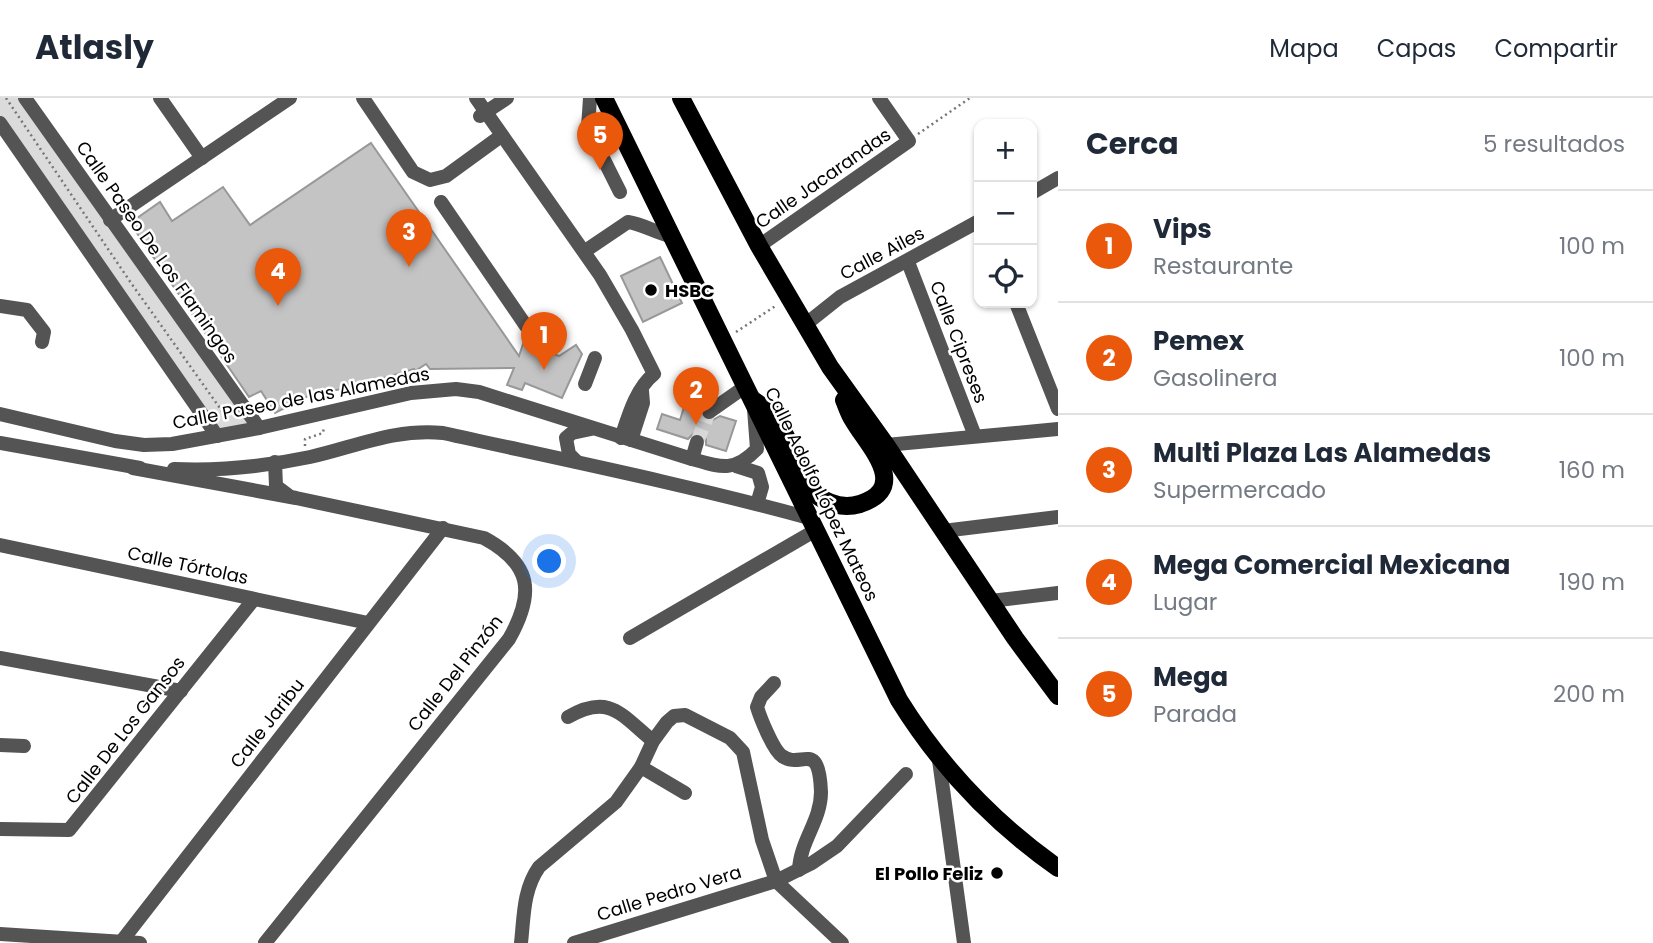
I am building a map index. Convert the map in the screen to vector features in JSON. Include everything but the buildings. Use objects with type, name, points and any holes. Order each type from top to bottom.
[{"type":"main road","name":"Calle Adolfo López Mateos","points":[[604,98],[900,700],[940,760],[1000,823],[1058,868]]},
{"type":"main road","points":[[681,98],[759,246],[830,367],[852,418],[882,464],[884,486],[873,497],[859,504],[839,506],[824,501],[815,494],[775,415],[749,393]]},
{"type":"main road","points":[[830,367],[1015,638],[1057,692]]},
{"type":"street","points":[[160,98],[202,158]]},
{"type":"street","points":[[110,220],[290,98]]},
{"type":"street","points":[[363,98],[409,165],[422,177],[439,179],[475,156],[499,133]]},
{"type":"street","points":[[468,98],[499,133],[584,251],[632,330],[654,374],[647,379],[642,391],[643,403],[626,439]]},
{"type":"street","points":[[476,98],[483,115]]},
{"type":"street","points":[[483,115],[507,98]]},
{"type":"street","points":[[590,98],[588,128],[620,192]]},
{"type":"street","name":"Calle Jacarandas","points":[[759,246],[909,141],[879,98]]},
{"type":"street","name":"Calle Paseo De Los Flamingos","points":[[27,101],[259,428]]},
{"type":"street","points":[[1,125],[217,436]]},
{"type":"street","points":[[1037,190],[1058,179]]},
{"type":"street","points":[[441,202],[526,326],[532,332],[554,341]]},
{"type":"street","points":[[584,251],[628,222],[671,236]]},
{"type":"street","name":"Calle Ailes","points":[[806,324],[840,297],[974,224]]},
{"type":"street","name":"Calle Cipreses","points":[[908,262],[975,436]]},
{"type":"street","points":[[0,306],[27,310],[44,332],[42,342]]},
{"type":"street","points":[[1018,308],[1058,409]]},
{"type":"street","points":[[584,384],[595,358]]},
{"type":"street","name":"Calle Paseo de las Alamedas","points":[[0,414],[115,441],[173,444],[259,428],[411,393],[456,389],[479,392],[717,466],[736,466]]},
{"type":"street","points":[[709,412],[749,393],[757,449],[736,466]]},
{"type":"street","points":[[577,462],[569,454],[566,438],[580,430],[593,429]]},
{"type":"street","points":[[886,446],[1058,429]]},
{"type":"street","points":[[0,443],[134,468],[205,469],[306,457],[381,437],[424,431],[757,503],[812,524]]},
{"type":"street","points":[[692,459],[697,442]]},
{"type":"street","points":[[275,462],[276,486],[296,498]]},
{"type":"street","points":[[736,466],[758,473],[762,487],[757,503]]},
{"type":"street","name":"Calle Del Pinzón","points":[[134,468],[296,498],[484,538],[515,559],[524,578],[525,598],[520,620],[509,639],[265,943]]},
{"type":"street","points":[[943,531],[1058,517]]},
{"type":"street","points":[[630,638],[812,524]]},
{"type":"street","name":"Calle Jaribu","points":[[121,942],[443,528]]},
{"type":"street","name":"Calle Tórtolas","points":[[0,545],[368,623]]},
{"type":"street","points":[[991,601],[1058,593]]},
{"type":"street","name":"Calle De Los Gansos","points":[[0,829],[60,832],[69,830],[254,599]]},
{"type":"street","points":[[0,657],[181,691]]},
{"type":"street","points":[[774,683],[761,697],[757,707],[777,751],[785,758],[810,759],[816,763],[818,770],[820,809],[803,845],[799,870]]},
{"type":"street","points":[[568,717],[585,708],[605,705],[653,741]]},
{"type":"street","points":[[521,943],[525,897],[530,880],[539,867],[616,802],[641,767],[653,741],[667,722],[674,716],[685,715],[736,743],[743,752],[762,840],[776,881],[842,943]]},
{"type":"street","points":[[0,745],[24,746]]},
{"type":"street","points":[[940,760],[964,943]]},
{"type":"street","points":[[641,767],[685,793]]},
{"type":"street","name":"Calle Pedro Vera","points":[[574,943],[776,881],[799,870],[837,846],[906,774]]},
{"type":"street","points":[[0,934],[140,943]]},
{"type":"path","points":[[6,98],[131,283],[222,411]]},
{"type":"path","name":"Calle Jacarandas","points":[[909,141],[970,98]]},
{"type":"path","points":[[1,125],[27,101]]},
{"type":"path","points":[[733,334],[777,305]]},
{"type":"path","points":[[306,457],[305,439],[323,433],[324,426]]},
{"type":"shaded area","points":[[0,98],[25,98],[259,428],[217,436],[0,123]]},
{"type":"tunnel","points":[[697,442],[709,412]]},
{"type":"place","name":"Mega","points":[[600,170]]},
{"type":"place","name":"Multi Plaza Las Alamedas","points":[[409,267]]},
{"type":"place","name":"HSBC","points":[[651,290]]},
{"type":"place","name":"Mega Comercial Mexicana","points":[[278,306]]},
{"type":"place","name":"Vips","points":[[544,370]]},
{"type":"place","name":"Pemex","points":[[696,425]]},
{"type":"place","name":"El Pollo Feliz","points":[[997,873]]}]
